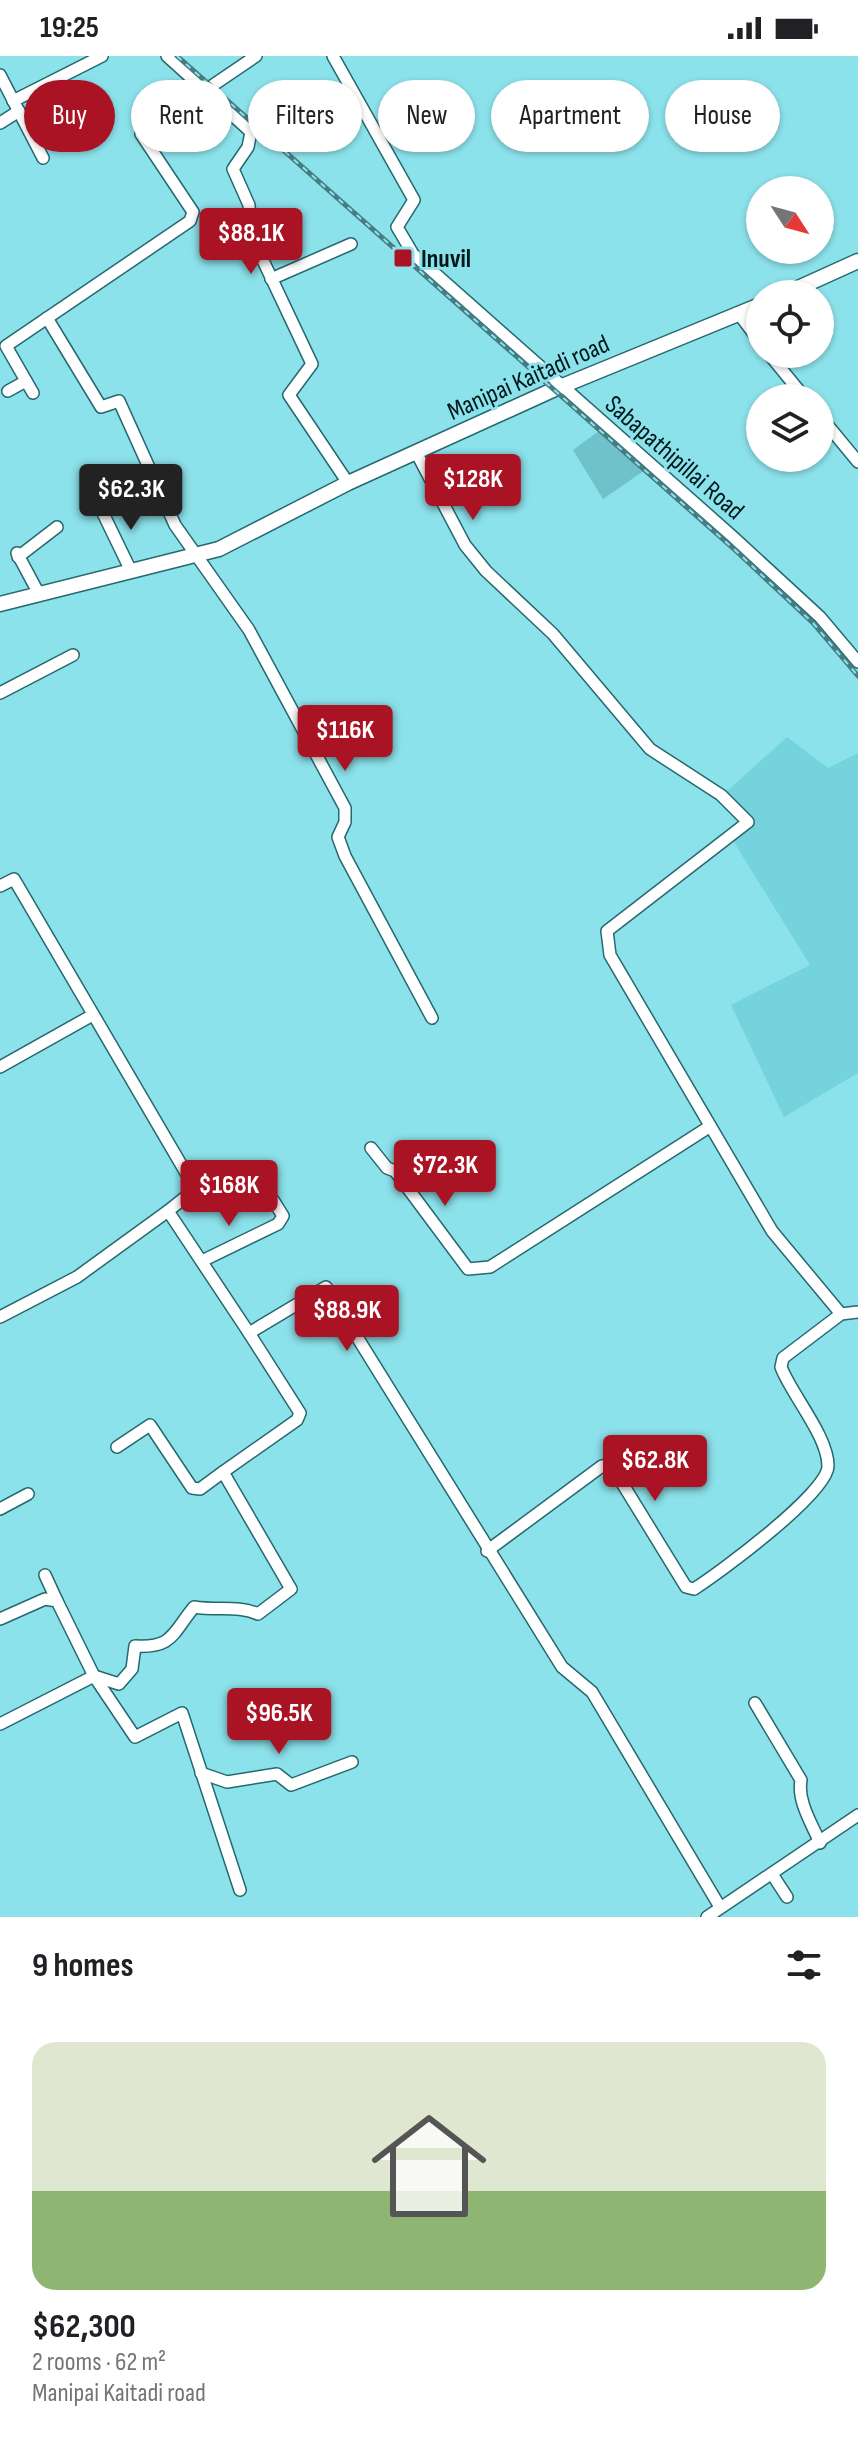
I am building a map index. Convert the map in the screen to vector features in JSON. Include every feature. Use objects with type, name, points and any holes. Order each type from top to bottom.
[{"type":"main road","points":[[816,280],[858,261]]},
{"type":"main road","name":"Manipai Kaitadi road","points":[[0,604],[219,549],[416,452],[562,387],[746,311]]},
{"type":"street","points":[[0,123],[16,106],[102,56]]},
{"type":"street","points":[[167,56],[194,80]]},
{"type":"street","points":[[222,80],[256,56]]},
{"type":"street","name":"Sabapathipillai Road","points":[[333,56],[414,200],[397,227],[413,254],[820,617],[858,662]]},
{"type":"street","points":[[0,75],[43,158]]},
{"type":"street","points":[[232,114],[251,132],[248,147],[233,169],[249,205],[251,235],[312,364],[289,395],[348,483]]},
{"type":"street","points":[[33,393],[6,346],[190,221],[193,212],[153,152]]},
{"type":"street","points":[[271,279],[351,244]]},
{"type":"street","points":[[739,314],[746,323]]},
{"type":"street","points":[[47,318],[101,407],[119,401],[175,525],[249,630],[345,808],[345,822],[338,837],[345,856],[432,1018]]},
{"type":"street","points":[[780,368],[794,384]]},
{"type":"street","points":[[8,391],[26,381]]},
{"type":"street","points":[[834,433],[858,462]]},
{"type":"street","points":[[416,452],[465,545],[486,571],[553,634],[650,749],[721,795],[748,822],[607,931],[610,955],[772,1231],[841,1314]]},
{"type":"street","points":[[100,507],[131,571]]},
{"type":"street","points":[[39,594],[18,555],[57,527]]},
{"type":"street","points":[[0,693],[73,655]]},
{"type":"street","points":[[0,886],[14,879],[91,1016],[189,1178],[188,1195],[168,1211],[77,1277],[0,1317]]},
{"type":"street","points":[[0,1067],[91,1016]]},
{"type":"street","points":[[371,1148],[387,1168],[395,1171],[468,1269],[490,1267],[709,1127]]},
{"type":"street","points":[[202,1261],[278,1224],[283,1216],[273,1200]]},
{"type":"street","points":[[117,1447],[150,1425],[192,1488],[200,1489],[297,1420],[300,1413],[168,1211]]},
{"type":"street","points":[[249,1333],[326,1287],[487,1551],[562,1667],[592,1692],[720,1907]]},
{"type":"street","points":[[487,1551],[602,1466],[611,1465],[686,1587],[694,1589],[732,1564],[775,1529],[828,1469],[804,1404],[781,1367],[783,1358],[841,1314],[858,1312]]},
{"type":"street","points":[[0,1724],[94,1676],[119,1684],[132,1669],[135,1646],[158,1647],[169,1642],[194,1607],[216,1611],[243,1607],[258,1614],[291,1589],[223,1472]]},
{"type":"street","points":[[0,1509],[28,1494]]},
{"type":"street","points":[[45,1575],[94,1676],[135,1737],[182,1713],[240,1890]]},
{"type":"street","points":[[0,1619],[45,1599],[57,1601]]},
{"type":"street","points":[[755,1703],[801,1780],[799,1789],[804,1807],[820,1843]]},
{"type":"street","points":[[201,1773],[227,1782],[277,1774],[291,1785],[352,1762]]},
{"type":"street","points":[[707,1917],[858,1815]]},
{"type":"street","points":[[772,1874],[787,1897]]},
{"type":"shaded area","points":[[603,428],[648,468],[603,499],[573,450]]},
{"type":"shaded area","points":[[787,737],[828,768],[858,753],[858,1073],[784,1117],[731,1005],[810,965],[732,839],[752,823],[725,793]]},
{"type":"railway","points":[[177,56],[735,550],[813,623],[858,676]]},
{"type":"place","name":"Inuvil","points":[[403,258]]}]
